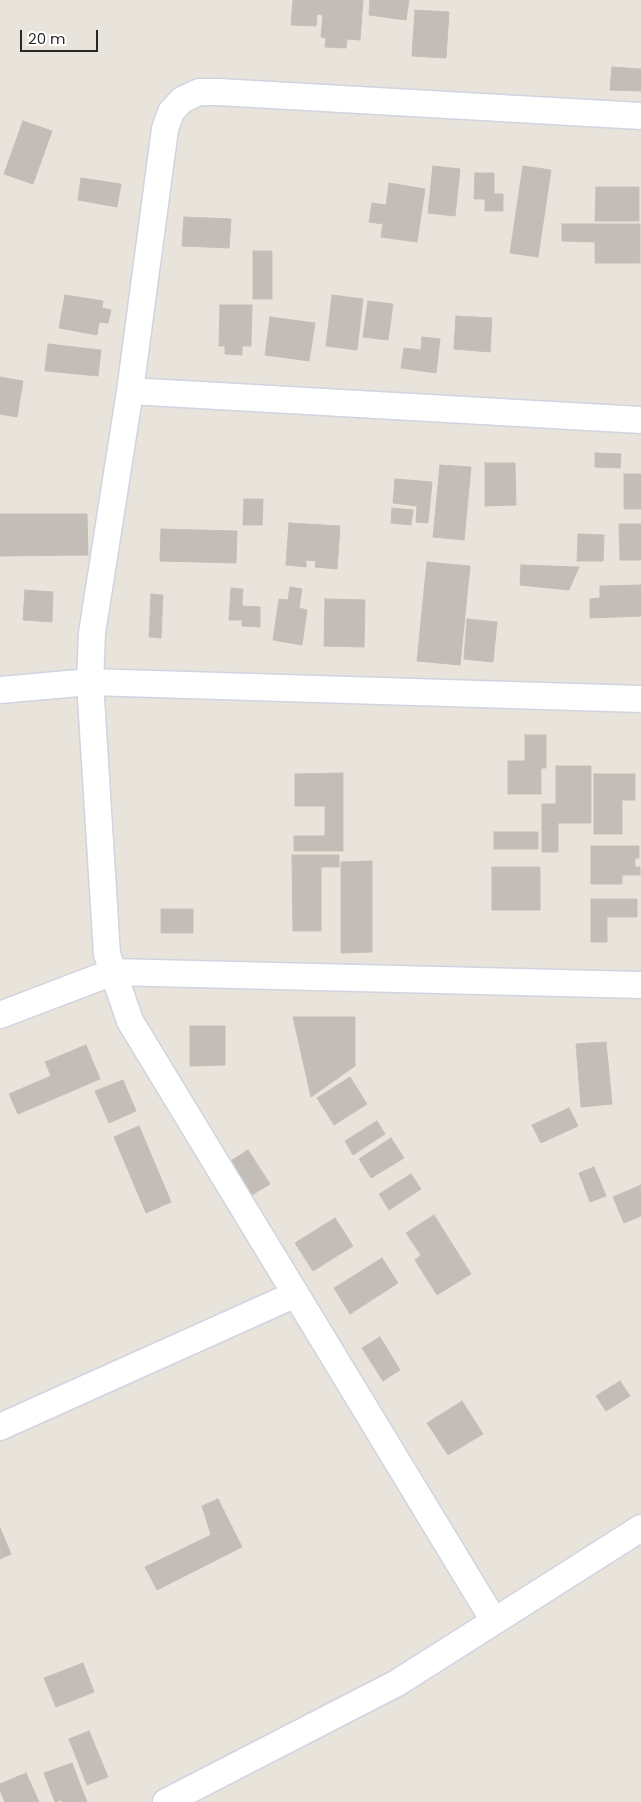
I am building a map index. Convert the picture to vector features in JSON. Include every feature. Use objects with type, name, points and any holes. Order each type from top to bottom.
[{"type":"street","points":[[494,1621],[130,1021],[107,954],[90,682],[92,633],[130,391],[165,129],[172,112],[182,100],[199,92],[219,92],[641,116]]},
{"type":"street","points":[[130,391],[641,420]]},
{"type":"street","points":[[0,690],[90,682],[641,699]]},
{"type":"street","points":[[0,1015],[113,972],[641,985]]},
{"type":"street","points":[[0,1427],[296,1294]]},
{"type":"street","points":[[166,1802],[397,1683],[641,1528]]},
{"type":"building","points":[[293,0],[363,0],[360,40],[347,39],[346,48],[325,47],[326,38],[321,37],[323,15],[317,14],[316,26],[291,25]]},
{"type":"building","points":[[370,0],[409,0],[406,20],[369,15]]},
{"type":"building","points":[[415,10],[449,12],[446,58],[412,56]]},
{"type":"building","points":[[612,67],[641,69],[641,91],[610,90]]},
{"type":"building","points":[[23,121],[52,131],[33,184],[4,174]]},
{"type":"building","points":[[433,166],[460,169],[455,216],[428,213]]},
{"type":"building","points":[[523,166],[551,170],[538,257],[510,253]]},
{"type":"building","points":[[475,173],[494,173],[494,194],[503,194],[503,211],[485,211],[485,199],[474,199]]},
{"type":"building","points":[[81,178],[121,184],[117,207],[78,200]]},
{"type":"building","points":[[389,183],[425,189],[417,242],[381,237],[383,224],[369,222],[372,203],[386,205]]},
{"type":"building","points":[[596,187],[639,187],[639,221],[595,221]]},
{"type":"building","points":[[184,217],[231,219],[229,248],[182,246]]},
{"type":"building","points":[[562,224],[640,224],[640,263],[595,263],[595,242],[562,241]]},
{"type":"building","points":[[253,251],[272,251],[272,299],[253,299]]},
{"type":"building","points":[[65,295],[103,301],[102,308],[111,310],[108,323],[99,322],[97,335],[59,328]]},
{"type":"building","points":[[332,295],[363,299],[357,350],[326,346]]},
{"type":"building","points":[[368,301],[393,304],[388,340],[363,337]]},
{"type":"building","points":[[220,305],[252,305],[251,346],[242,346],[242,355],[225,354],[225,346],[219,346]]},
{"type":"building","points":[[456,316],[492,318],[490,352],[454,349]]},
{"type":"building","points":[[270,317],[315,323],[309,361],[265,355]]},
{"type":"building","points":[[422,337],[440,339],[436,373],[401,368],[404,348],[421,350]]},
{"type":"building","points":[[48,344],[101,350],[98,376],[45,371]]},
{"type":"building","points":[[0,377],[23,381],[17,417],[0,414]]},
{"type":"building","points":[[595,453],[621,454],[620,468],[595,467]]},
{"type":"building","points":[[485,463],[515,463],[516,505],[485,506]]},
{"type":"building","points":[[440,465],[471,467],[464,540],[433,537]]},
{"type":"building","points":[[624,474],[641,474],[641,509],[624,509]]},
{"type":"building","points":[[395,479],[432,482],[428,523],[416,522],[417,506],[393,503]]},
{"type":"building","points":[[244,499],[263,499],[262,525],[243,525]]},
{"type":"building","points":[[392,508],[413,510],[411,525],[391,523]]},
{"type":"building","points":[[0,514],[87,514],[88,555],[0,556]]},
{"type":"building","points":[[289,523],[340,526],[337,569],[315,567],[316,561],[306,560],[306,567],[286,565]]},
{"type":"building","points":[[619,524],[641,524],[641,560],[620,560]]},
{"type":"building","points":[[161,529],[237,531],[236,563],[160,561]]},
{"type":"building","points":[[578,534],[604,535],[603,561],[577,561]]},
{"type":"building","points":[[427,562],[470,566],[460,665],[417,661]]},
{"type":"building","points":[[521,565],[579,567],[569,590],[520,585]]},
{"type":"building","points":[[641,585],[641,616],[590,618],[590,599],[600,598],[600,586]]},
{"type":"building","points":[[290,587],[302,589],[299,608],[307,610],[302,645],[273,640],[279,599],[288,600]]},
{"type":"building","points":[[231,588],[243,589],[242,606],[260,607],[260,627],[242,626],[242,620],[229,620]]},
{"type":"building","points":[[25,590],[53,592],[52,622],[23,620]]},
{"type":"building","points":[[151,594],[163,595],[161,638],[149,637]]},
{"type":"building","points":[[325,599],[365,600],[364,647],[324,646]]},
{"type":"building","points":[[467,619],[497,622],[493,662],[464,659]]},
{"type":"building","points":[[525,735],[546,735],[546,768],[541,768],[541,794],[508,794],[508,761],[525,761]]},
{"type":"building","points":[[556,766],[591,766],[591,823],[558,823],[558,852],[542,852],[542,804],[556,804]]},
{"type":"building","points":[[343,773],[343,851],[294,851],[294,836],[325,836],[325,806],[295,806],[295,774]]},
{"type":"building","points":[[594,774],[635,774],[635,800],[622,800],[622,834],[594,834]]},
{"type":"building","points":[[494,832],[538,832],[538,849],[494,849]]},
{"type":"building","points":[[591,846],[639,846],[639,858],[635,858],[635,867],[640,867],[640,875],[622,875],[622,884],[591,884]]},
{"type":"building","points":[[292,855],[339,855],[339,867],[321,867],[321,931],[293,931]]},
{"type":"building","points":[[372,861],[372,952],[341,953],[341,862]]},
{"type":"building","points":[[492,867],[540,867],[540,910],[492,910]]},
{"type":"building","points":[[591,899],[637,899],[637,917],[607,917],[607,942],[591,942]]},
{"type":"building","points":[[161,909],[193,909],[193,933],[161,933]]},
{"type":"building","points":[[293,1017],[355,1017],[355,1066],[311,1097]]},
{"type":"building","points":[[190,1026],[225,1026],[225,1065],[190,1066]]},
{"type":"building","points":[[606,1042],[612,1104],[581,1107],[576,1044]]},
{"type":"building","points":[[86,1045],[100,1079],[18,1114],[9,1094],[51,1076],[45,1062]]},
{"type":"building","points":[[350,1077],[367,1104],[334,1125],[317,1098]]},
{"type":"building","points":[[123,1080],[136,1111],[109,1123],[95,1091]]},
{"type":"building","points":[[569,1108],[578,1126],[541,1143],[532,1125]]},
{"type":"building","points":[[377,1121],[385,1134],[353,1155],[345,1141]]},
{"type":"building","points":[[139,1126],[171,1202],[146,1213],[114,1137]]},
{"type":"building","points":[[391,1138],[404,1158],[371,1178],[359,1159]]},
{"type":"building","points":[[248,1150],[270,1184],[247,1198],[226,1164]]},
{"type":"building","points":[[594,1167],[606,1196],[590,1202],[579,1173]]},
{"type":"building","points":[[411,1174],[421,1189],[389,1210],[379,1194]]},
{"type":"building","points":[[641,1185],[641,1216],[624,1223],[613,1197]]},
{"type":"building","points":[[434,1215],[471,1274],[437,1295],[415,1260],[421,1255],[406,1233]]},
{"type":"building","points":[[335,1218],[353,1246],[313,1271],[295,1243]]},
{"type":"building","points":[[382,1258],[398,1283],[350,1314],[334,1288]]},
{"type":"building","points":[[380,1337],[400,1370],[383,1381],[362,1348]]},
{"type":"building","points":[[620,1381],[630,1396],[606,1411],[596,1396]]},
{"type":"building","points":[[462,1401],[483,1434],[448,1455],[427,1423]]},
{"type":"building","points":[[218,1499],[242,1547],[157,1590],[145,1567],[211,1535],[202,1506]]},
{"type":"building","points":[[0,1528],[11,1554],[0,1559]]},
{"type":"building","points":[[83,1663],[94,1692],[56,1707],[44,1678]]},
{"type":"building","points":[[89,1731],[108,1777],[87,1785],[69,1739]]},
{"type":"building","points":[[72,1763],[83,1792],[55,1802],[44,1773]]},
{"type":"building","points":[[26,1773],[39,1802],[5,1802],[0,1790],[0,1784]]},
{"type":"building","points":[[83,1792],[87,1802],[62,1802],[61,1800]]}]
